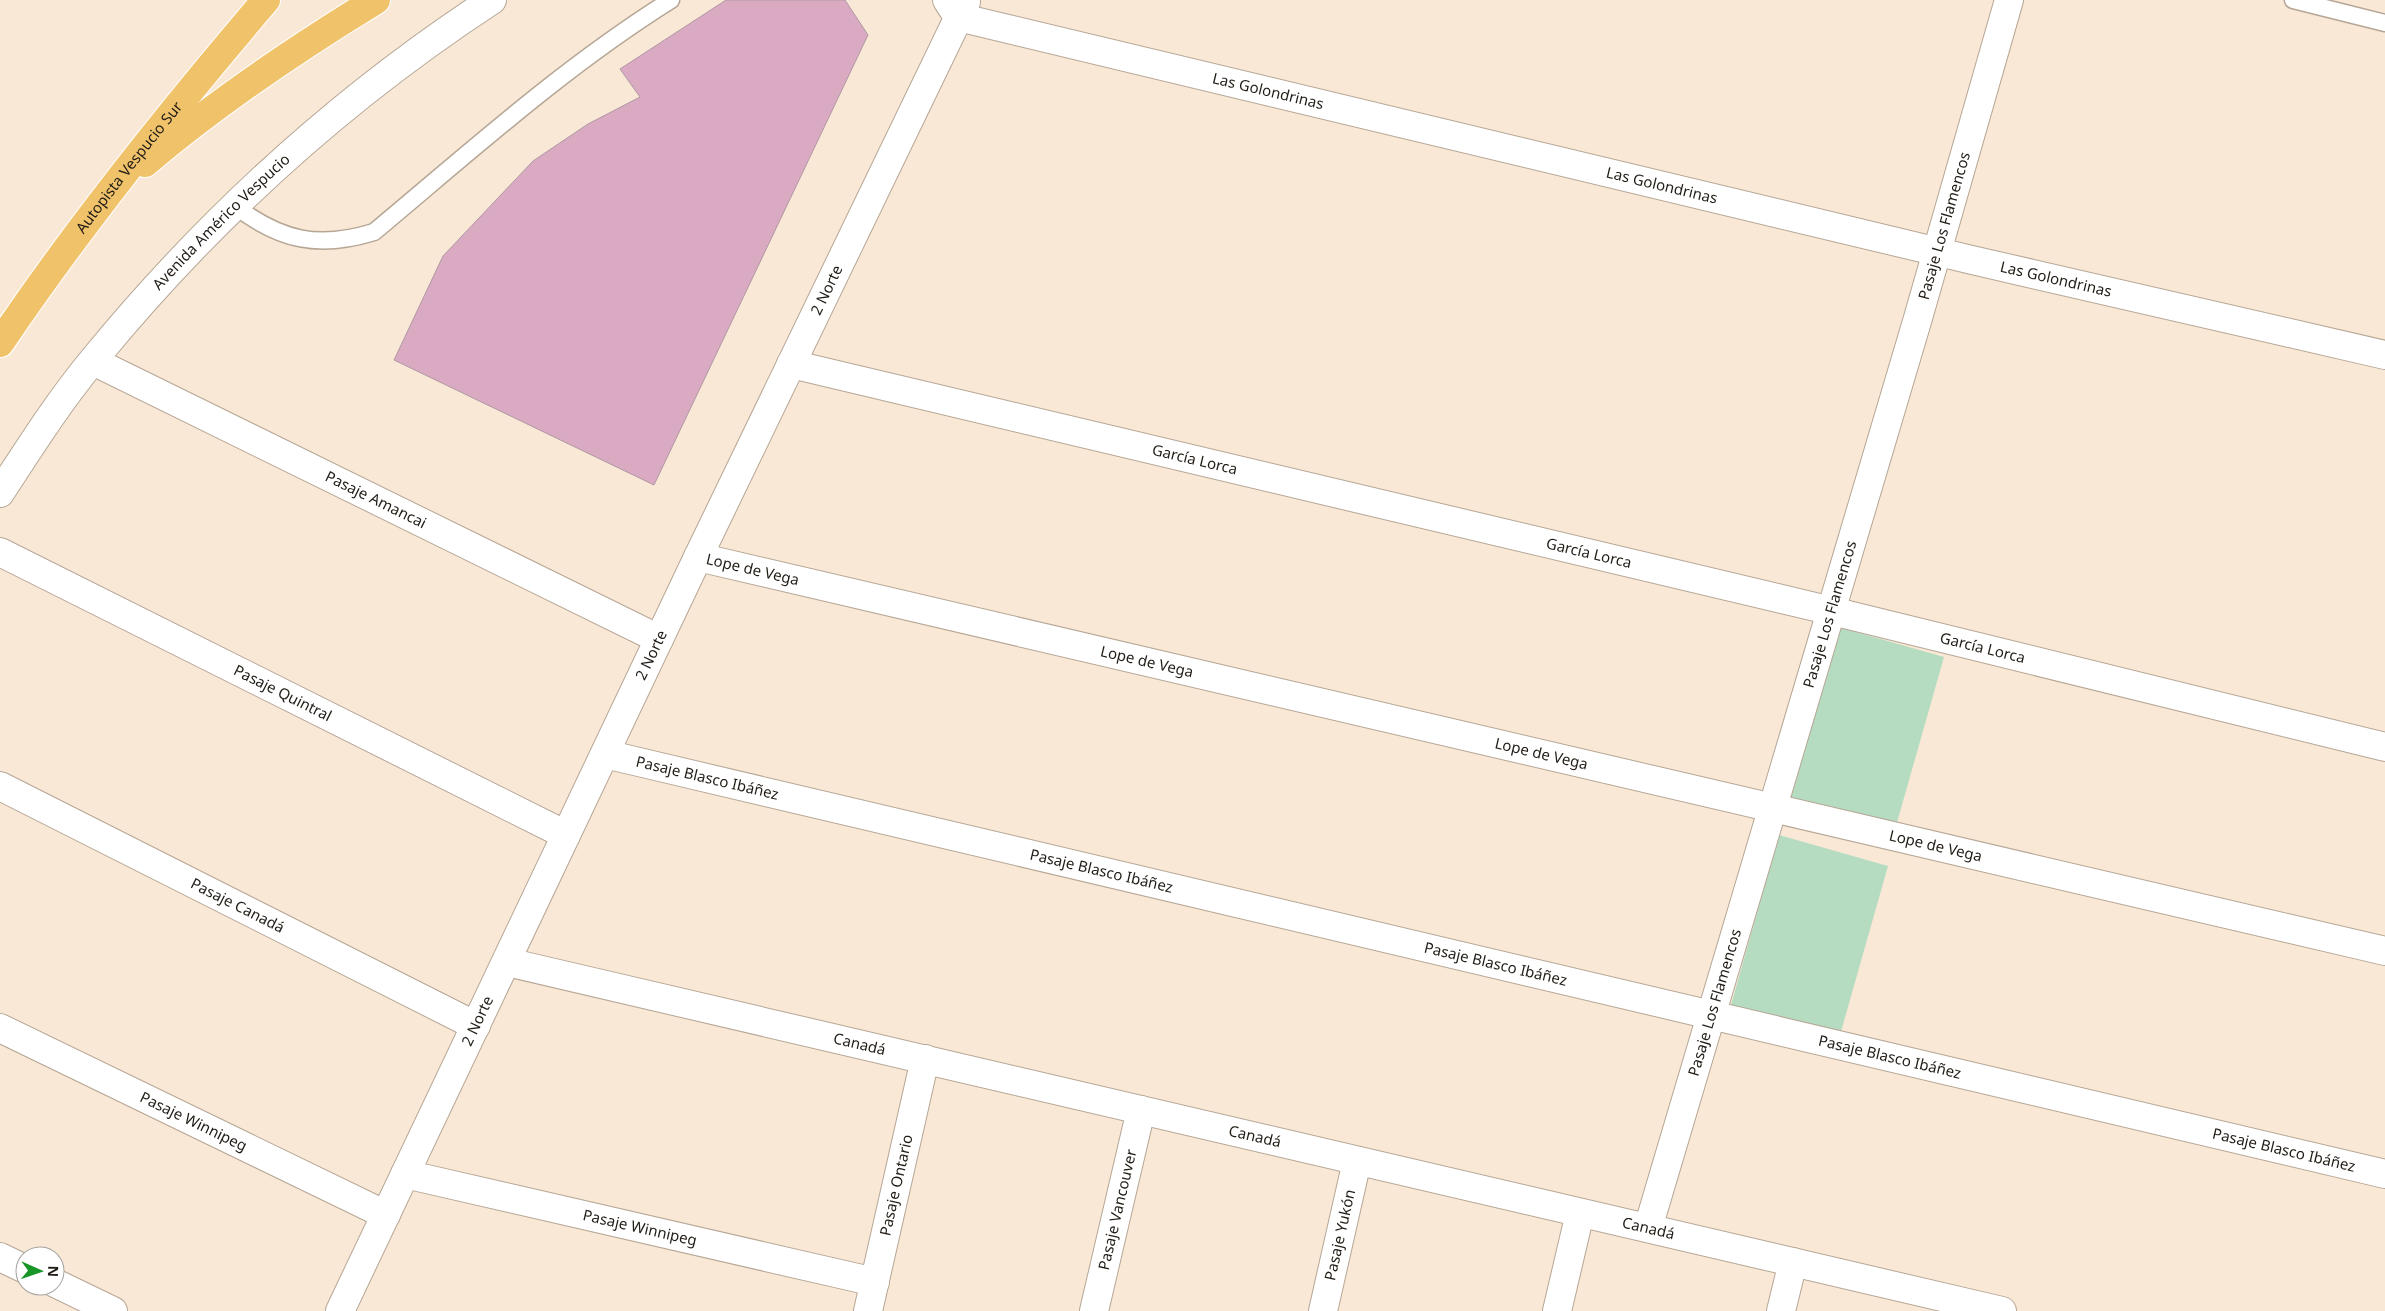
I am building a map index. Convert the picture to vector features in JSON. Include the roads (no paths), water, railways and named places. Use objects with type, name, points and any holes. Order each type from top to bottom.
[{"type":"highway","name":"Autopista Vespucio Sur","points":[[0,343],[100,202],[192,87],[266,0]]},
{"type":"highway","points":[[100,202],[215,107],[276,64],[376,0]]},
{"type":"street","name":"Avenida Américo Vespucio","points":[[0,492],[93,361],[151,293],[235,206],[299,147],[366,92],[492,0]]},
{"type":"street","name":"Pasaje Los Flamencos","points":[[1648,1228],[1832,612],[2009,0]]},
{"type":"street","name":"Las Golondrinas","points":[[957,6],[1937,252],[2385,355]]},
{"type":"street","name":"2 Norte","points":[[340,1311],[791,364],[957,6]]},
{"type":"street","name":"Pasaje Amancai","points":[[93,361],[659,639]]},
{"type":"street","name":"García Lorca","points":[[791,364],[1832,612],[2385,747]]},
{"type":"street","name":"Pasaje Quintral","points":[[0,552],[566,835]]},
{"type":"street","name":"Lope de Vega","points":[[698,557],[2385,951]]},
{"type":"street","name":"Pasaje Blasco Ibáñez","points":[[606,754],[2385,1174]]},
{"type":"street","name":"Pasaje Canadá","points":[[0,786],[476,1026]]},
{"type":"street","name":"Canadá","points":[[507,962],[2002,1311]]},
{"type":"street","name":"Pasaje Winnipeg","points":[[0,1028],[386,1215]]},
{"type":"street","name":"Pasaje Ontario","points":[[868,1311],[925,1059]]},
{"type":"street","name":"Pasaje Vancouver","points":[[1094,1311],[1141,1110]]},
{"type":"street","name":"Pasaje Yukón","points":[[1323,1311],[1358,1161]]},
{"type":"street","name":"Pasaje Winnipeg","points":[[406,1174],[875,1282]]},
{"type":"street","points":[[1557,1311],[1580,1213]]},
{"type":"street","points":[[0,1257],[15,1264]]},
{"type":"street","points":[[1781,1311],[1793,1262]]},
{"type":"street","points":[[65,1288],[113,1311]]},
{"type":"lane","points":[[235,206],[256,222],[280,234],[306,240],[352,238],[374,232],[516,112],[580,61],[671,0]]},
{"type":"lane","points":[[2293,0],[2385,23]]}]
